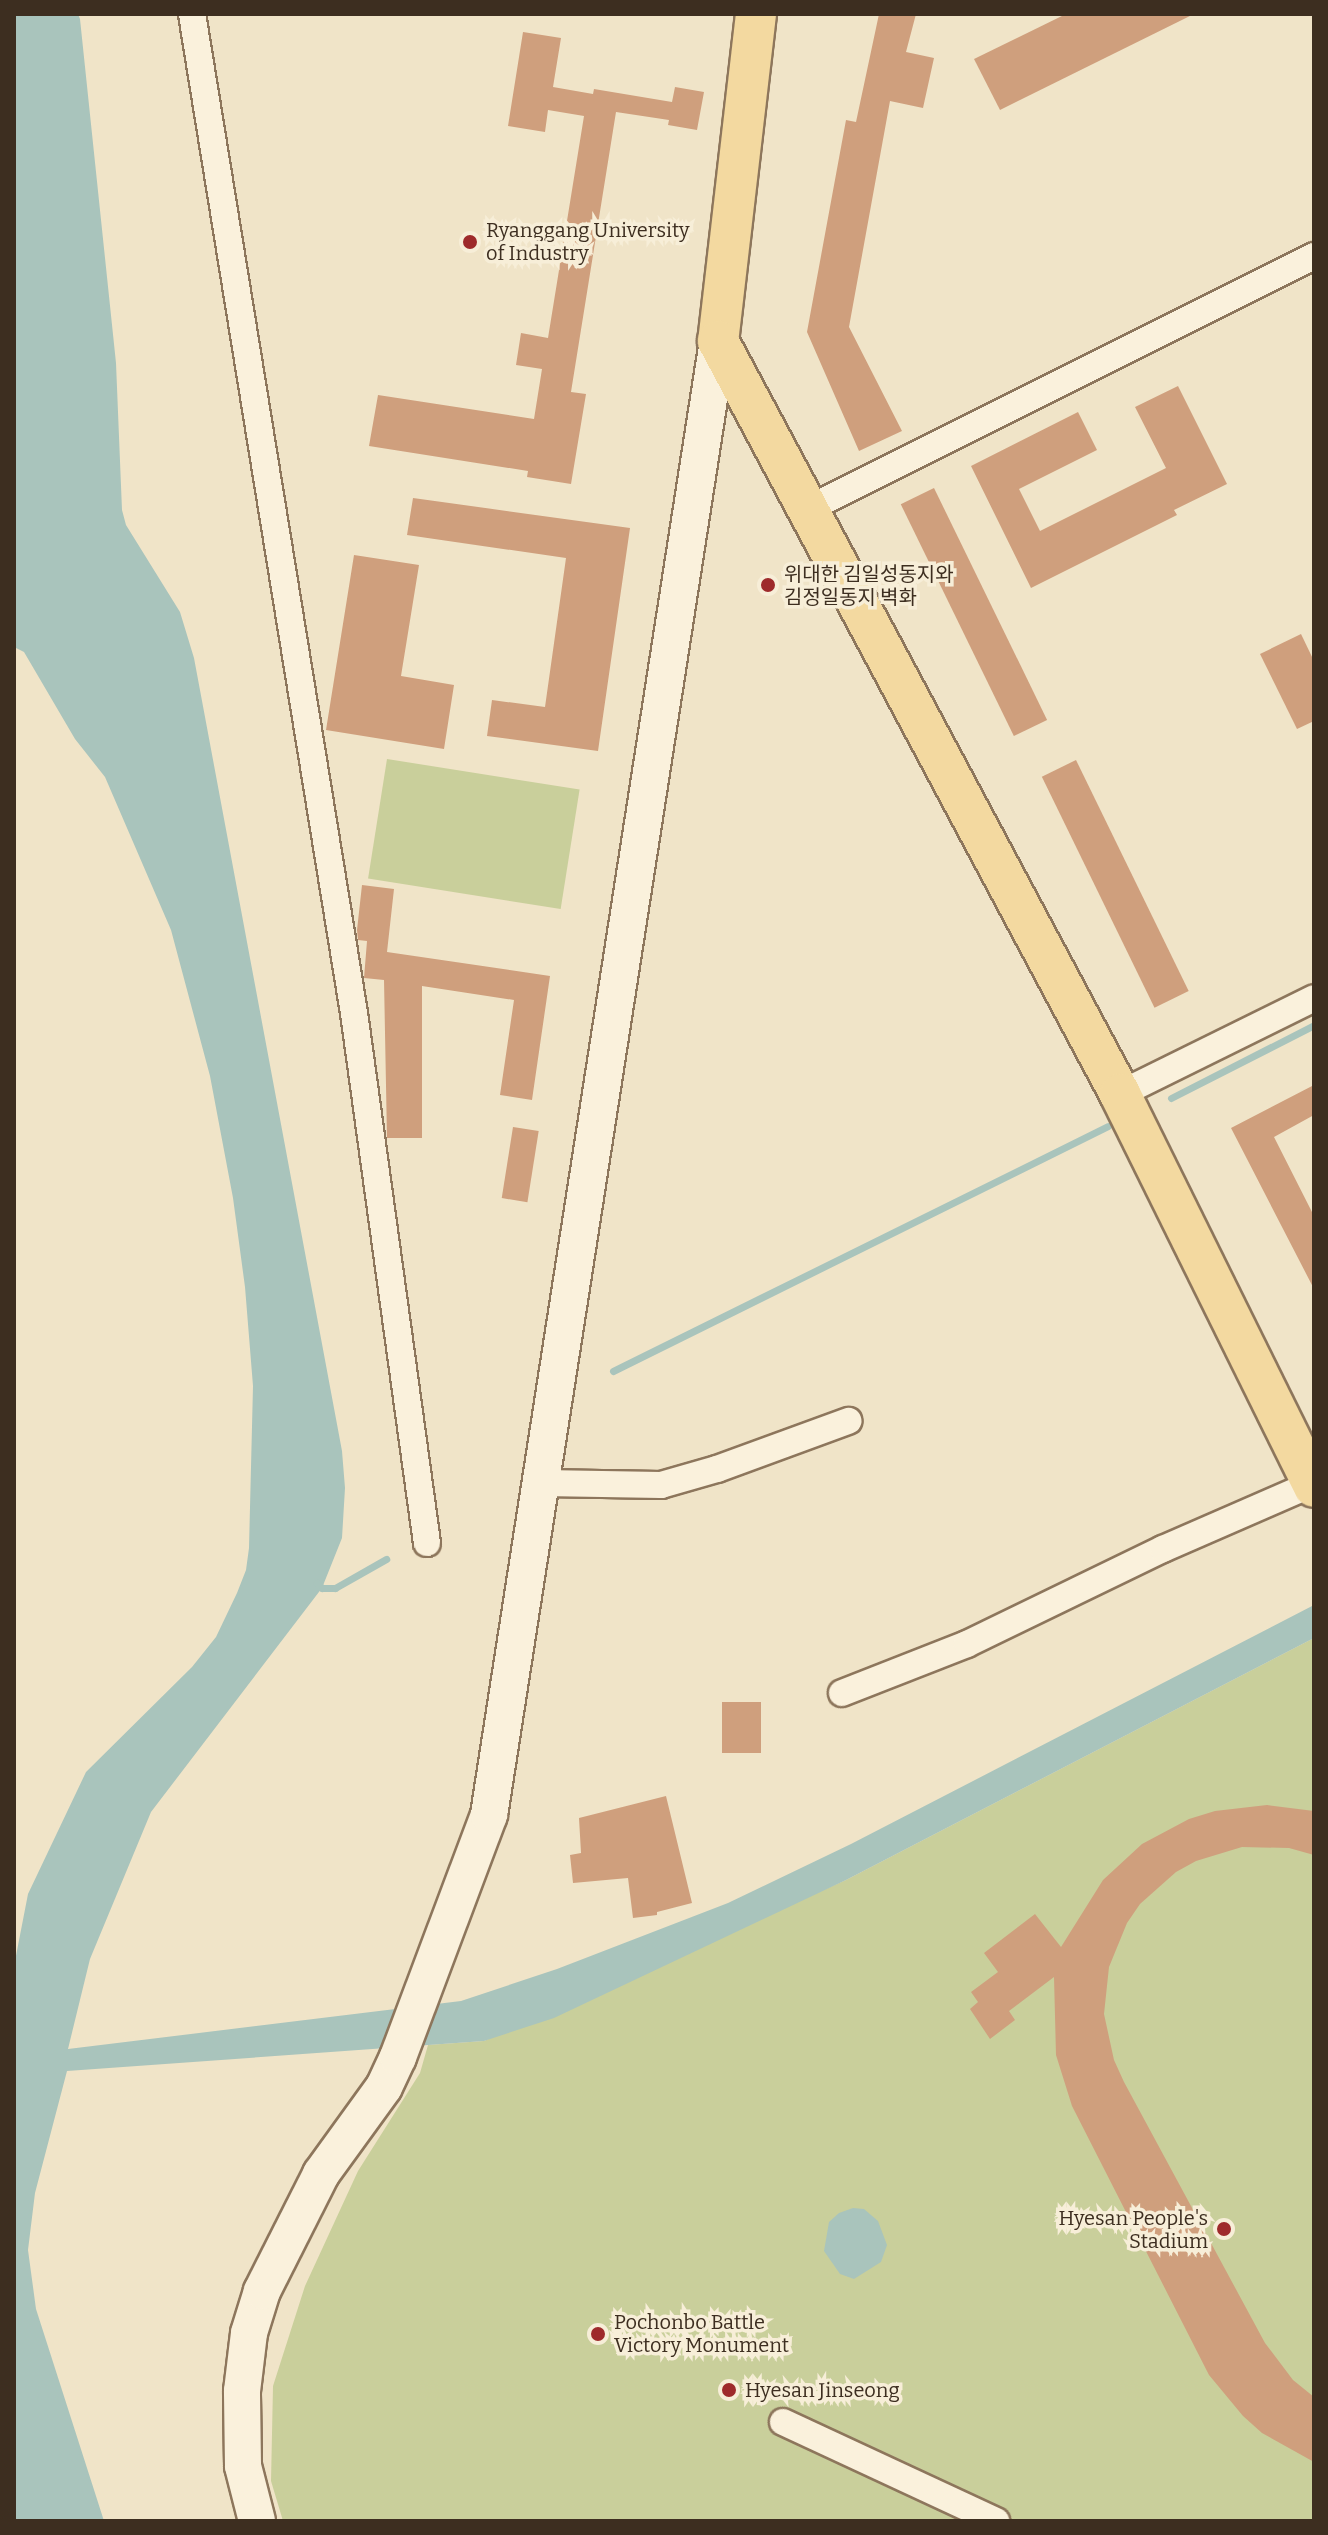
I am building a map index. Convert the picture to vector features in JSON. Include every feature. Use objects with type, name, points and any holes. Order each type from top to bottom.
[{"type":"main road","points":[[257,2521],[243,2466],[242,2391],[249,2333],[262,2291],[321,2174],[384,2087],[489,1815],[718,341],[756,14]]},
{"type":"main road","points":[[718,341],[1120,1094],[1313,1486]]},
{"type":"street","points":[[192,14],[354,1013],[427,1543]]},
{"type":"street","points":[[808,509],[1314,256]]},
{"type":"street","points":[[1120,1094],[1314,998]]},
{"type":"street","points":[[543,1483],[661,1485],[717,1469],[848,1421]]},
{"type":"street","points":[[842,1693],[967,1644],[1163,1549],[1313,1486]]},
{"type":"street","points":[[783,2422],[996,2521]]},
{"type":"green space","points":[[387,759],[580,790],[561,909],[368,879]]},
{"type":"green space","points":[[1314,1638],[1314,2521],[283,2521],[271,2481],[273,2386],[305,2286],[358,2171],[420,2073],[428,2045],[484,2041],[846,1880]]},
{"type":"water","points":[[14,14],[78,14],[80,19],[116,363],[122,510],[126,525],[180,612],[194,658],[342,1451],[345,1488],[342,1538],[322,1588],[151,1812],[90,1959],[68,2049],[461,2001],[557,1969],[728,1903],[851,1844],[1314,1605],[1314,1638],[846,1880],[554,2018],[484,2041],[67,2071],[35,2193],[28,2250],[36,2309],[104,2521],[14,2521],[14,1966],[28,1894],[86,1772],[192,1667],[216,1637],[237,1593],[246,1570],[249,1548],[253,1386],[245,1287],[233,1198],[210,1076],[171,930],[105,777],[75,739],[24,652],[14,647]]},
{"type":"water","points":[[853,2208],[864,2209],[878,2221],[887,2245],[881,2262],[854,2279],[840,2274],[824,2251],[829,2222],[839,2213]]},
{"type":"building","points":[[879,14],[916,14],[906,52],[934,58],[923,108],[890,101],[849,327],[902,431],[859,451],[807,332],[846,120],[856,122]]},
{"type":"building","points":[[1066,14],[1194,14],[1000,110],[974,59]]},
{"type":"building","points":[[523,32],[561,38],[553,87],[593,94],[594,89],[672,102],[675,87],[704,92],[697,130],[668,125],[669,120],[616,112],[571,392],[586,394],[571,484],[527,477],[528,471],[369,446],[378,395],[534,419],[542,369],[516,365],[521,333],[548,338],[584,116],[548,110],[545,132],[508,126]]},
{"type":"building","points":[[1178,386],[1227,484],[1174,510],[1177,515],[1031,588],[971,466],[1078,412],[1097,450],[1019,489],[1040,531],[1166,468],[1135,407]]},
{"type":"building","points":[[934,488],[1047,720],[1014,736],[901,504]]},
{"type":"building","points":[[413,498],[630,528],[598,751],[487,736],[492,700],[545,707],[566,558],[407,535]]},
{"type":"building","points":[[354,555],[419,565],[401,676],[454,685],[444,749],[326,730]]},
{"type":"building","points":[[1301,634],[1314,661],[1314,721],[1297,729],[1260,654]]},
{"type":"building","points":[[1076,760],[1189,991],[1155,1008],[1042,777]]},
{"type":"building","points":[[362,885],[394,889],[387,952],[550,976],[532,1100],[500,1095],[514,1000],[422,986],[422,1138],[387,1138],[384,980],[364,978],[367,941],[358,940],[357,930]]},
{"type":"building","points":[[1314,1085],[1314,1115],[1274,1137],[1314,1216],[1314,1289],[1231,1128]]},
{"type":"building","points":[[513,1127],[539,1131],[527,1202],[502,1198]]},
{"type":"building","points":[[722,1702],[761,1702],[761,1753],[722,1753]]},
{"type":"building","points":[[666,1796],[692,1903],[657,1912],[657,1915],[633,1918],[628,1878],[573,1883],[570,1855],[581,1853],[579,1818]]},
{"type":"building","points":[[1267,1805],[1314,1811],[1314,1855],[1289,1848],[1242,1847],[1196,1861],[1176,1872],[1140,1904],[1127,1923],[1109,1967],[1104,2014],[1114,2060],[1124,2082],[1265,2343],[1293,2380],[1314,2397],[1314,2462],[1262,2433],[1243,2416],[1209,2375],[1072,2106],[1056,2055],[1054,1977],[1009,2011],[1015,2020],[990,2039],[970,2009],[978,2002],[971,1992],[998,1972],[984,1953],[1035,1914],[1061,1947],[1103,1880],[1142,1844],[1189,1819],[1215,1811]]},
{"type":"waterway","points":[[1171,1098],[1314,1025]]},
{"type":"waterway","points":[[613,1371],[1108,1126]]},
{"type":"waterway","points":[[317,1583],[322,1588],[335,1588],[386,1559]]},
{"type":"place","name":"Ryanggang University of Industry","points":[[470,242]]},
{"type":"place","name":"위대한 김일성동지와 김정일동지 벽화","points":[[768,585]]},
{"type":"place","name":"Hyesan People's Stadium","points":[[1224,2229]]},
{"type":"place","name":"Pochonbo Battle Victory Monument","points":[[598,2334]]},
{"type":"place","name":"Hyesan Jinseong","points":[[729,2390]]}]
